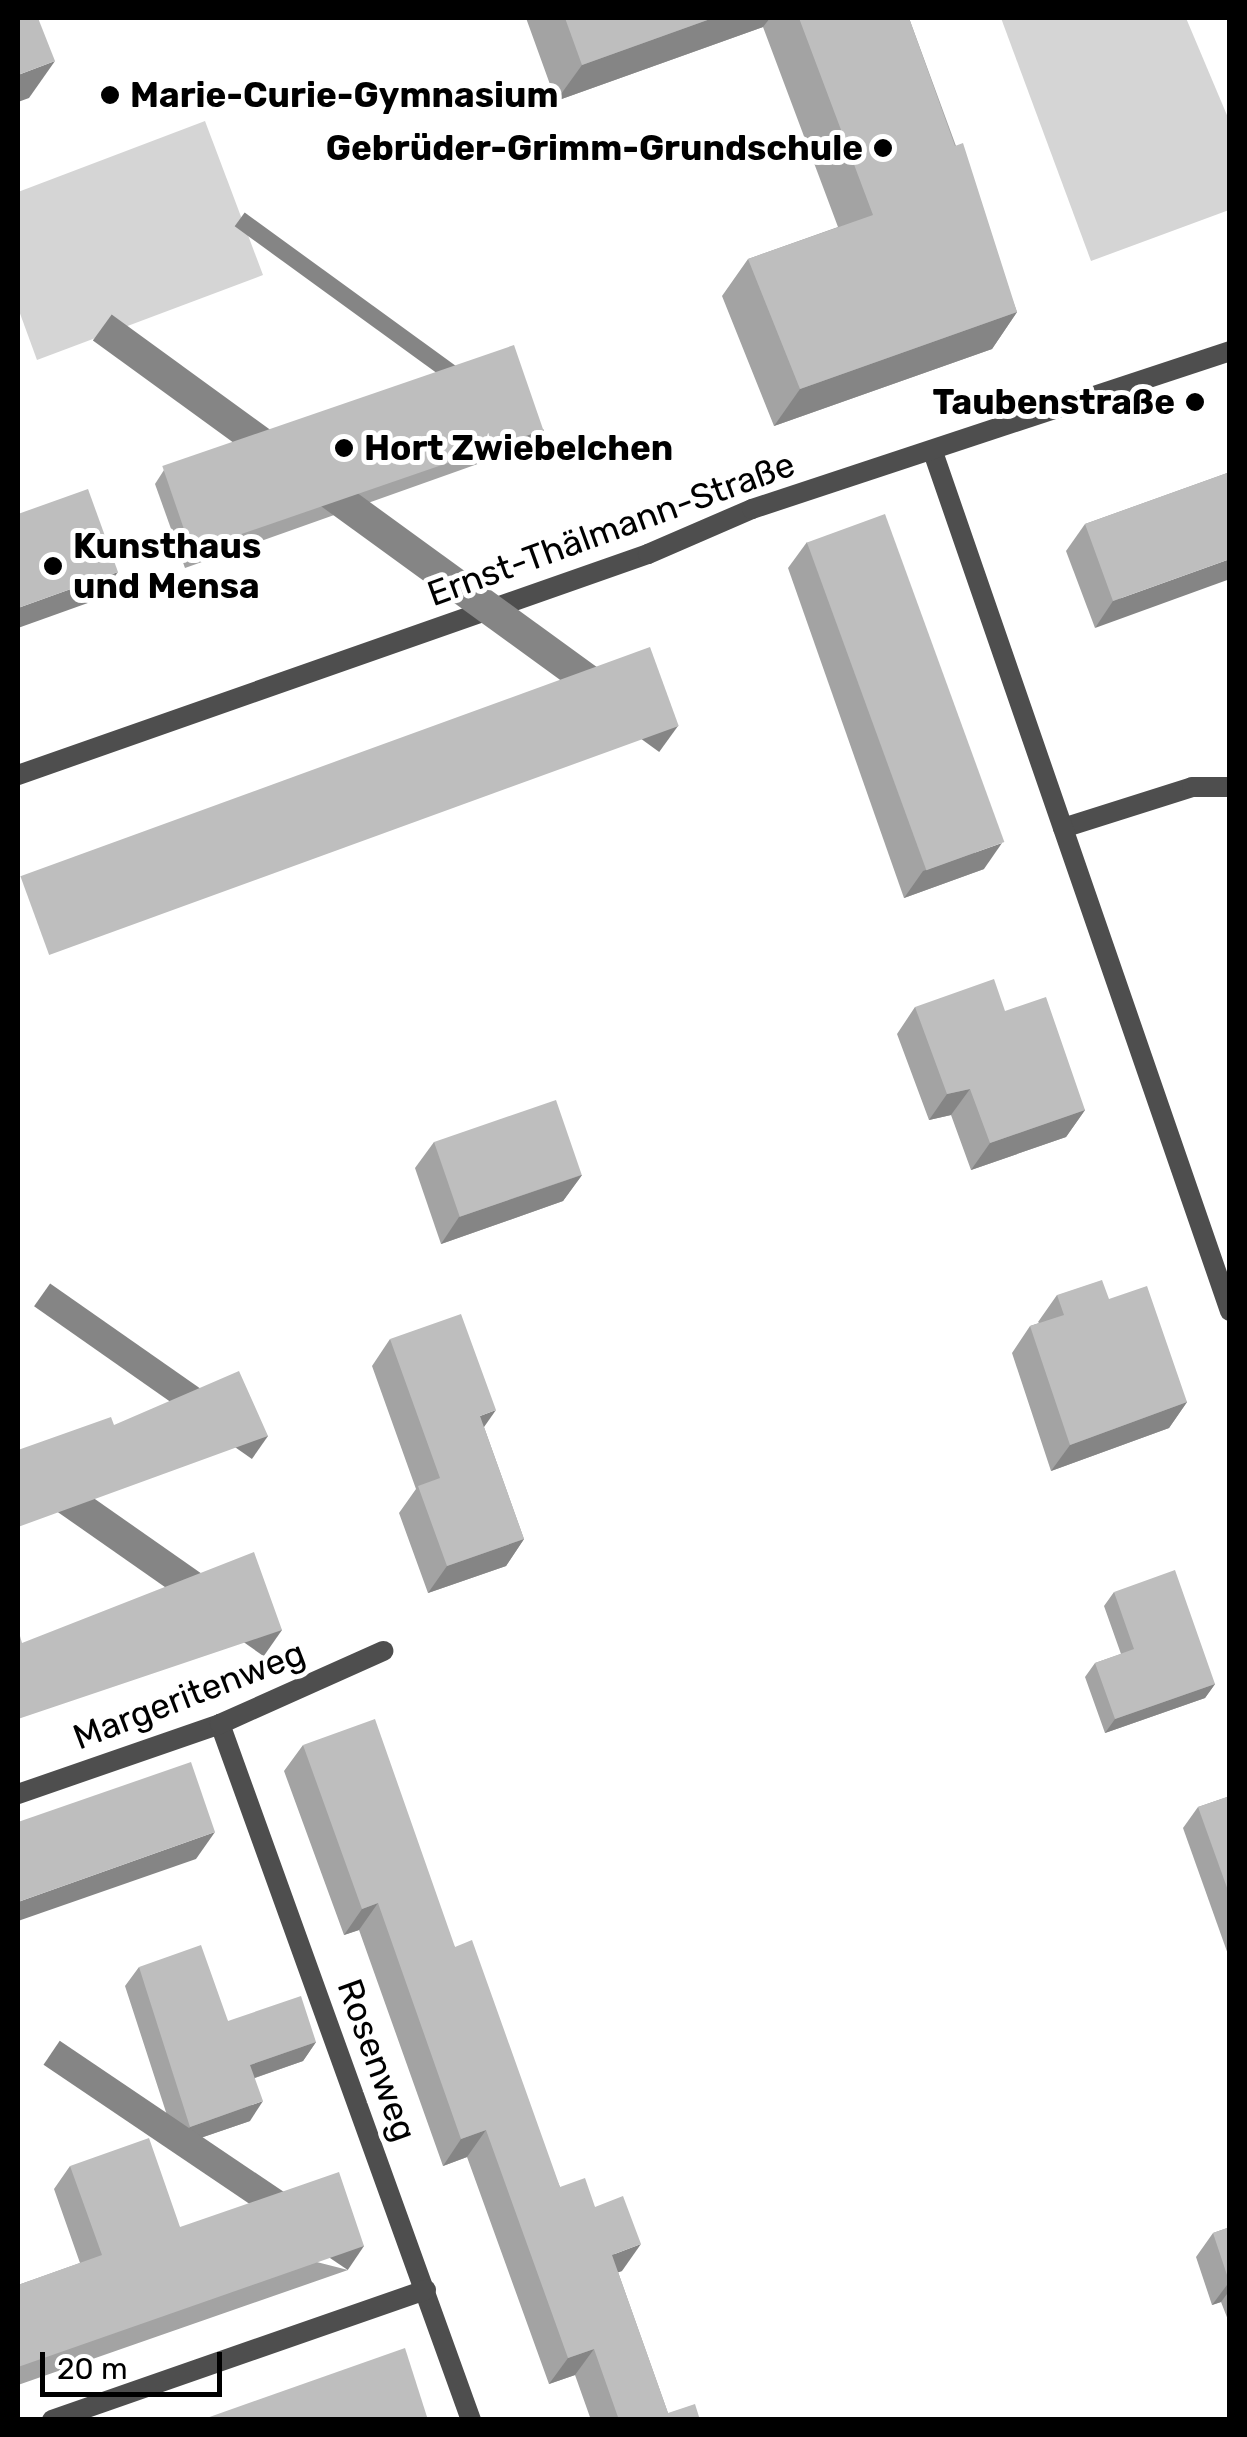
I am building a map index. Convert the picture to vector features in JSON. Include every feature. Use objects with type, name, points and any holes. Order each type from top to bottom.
[{"type":"street","name":"Ernst-Thälmann-Straße","points":[[18,775],[1230,351]]},
{"type":"street","points":[[933,452],[1230,1311]]},
{"type":"street","points":[[1063,828],[1192,788],[1230,787]]},
{"type":"street","name":"Margeritenweg","points":[[18,1794],[220,1724],[383,1651]]},
{"type":"street","name":"Rosenweg","points":[[220,1724],[471,2420]]},
{"type":"street","points":[[52,2420],[426,2290]]},
{"type":"shaded area","points":[[1001,18],[1186,18],[1229,120],[1229,210],[1091,261]]},
{"type":"shaded area","points":[[205,121],[263,275],[37,360],[18,308],[18,192]]},
{"type":"building","points":[[18,18],[38,18],[55,61],[18,75]]},
{"type":"building","points":[[565,18],[713,18],[582,65]]},
{"type":"building","points":[[799,18],[909,18],[955,146],[963,143],[1017,312],[800,389],[748,259],[873,215]]},
{"type":"building","points":[[514,345],[543,430],[192,551],[162,466]]},
{"type":"building","points":[[1230,472],[1230,559],[1113,601],[1085,524]]},
{"type":"building","points":[[88,489],[118,572],[18,608],[18,514]]},
{"type":"building","points":[[885,514],[1004,842],[926,870],[807,542]]},
{"type":"building","points":[[650,647],[679,726],[49,955],[20,876]]},
{"type":"building","points":[[994,979],[1005,1011],[1046,997],[1085,1110],[990,1143],[970,1089],[947,1094],[915,1007]]},
{"type":"building","points":[[556,1100],[582,1175],[460,1217],[434,1142]]},
{"type":"building","points":[[1102,1280],[1109,1299],[1147,1286],[1187,1402],[1070,1445],[1030,1326],[1064,1315],[1057,1295]]},
{"type":"building","points":[[461,1314],[496,1410],[480,1416],[524,1539],[447,1566],[418,1486],[440,1478],[390,1339]]},
{"type":"building","points":[[239,1371],[268,1436],[18,1527],[18,1450],[111,1417],[114,1425]]},
{"type":"building","points":[[254,1552],[282,1630],[18,1719],[18,1637],[22,1643]]},
{"type":"building","points":[[1175,1570],[1215,1684],[1115,1719],[1095,1663],[1134,1649],[1114,1592]]},
{"type":"building","points":[[375,1719],[455,1947],[472,1940],[560,2187],[585,2178],[595,2207],[623,2196],[641,2244],[612,2255],[668,2413],[695,2404],[700,2420],[619,2420],[594,2349],[568,2358],[486,2130],[461,2139],[378,1903],[362,1909],[303,1745]]},
{"type":"building","points":[[191,1762],[215,1832],[18,1902],[18,1822]]},
{"type":"building","points":[[1230,1796],[1230,1896],[1198,1807]]},
{"type":"building","points":[[201,1945],[228,2021],[301,1996],[316,2042],[250,2065],[263,2101],[190,2127],[139,1967]]},
{"type":"building","points":[[149,2138],[180,2227],[339,2172],[364,2246],[18,2367],[18,2285],[102,2255],[70,2166]]},
{"type":"building","points":[[1230,2227],[1230,2281],[1229,2281],[1213,2233]]},
{"type":"building","points":[[405,2348],[428,2420],[201,2420]]},
{"type":"place","name":"Marie-Curie-Gymnasium","points":[[110,95]]},
{"type":"place","name":"Gebrüder-Grimm-Grundschule","points":[[883,148]]},
{"type":"place","name":"Taubenstraße","points":[[1195,402]]},
{"type":"place","name":"Hort Zwiebelchen","points":[[344,448]]},
{"type":"place","name":"Kunsthaus und Mensa","points":[[53,566]]}]
